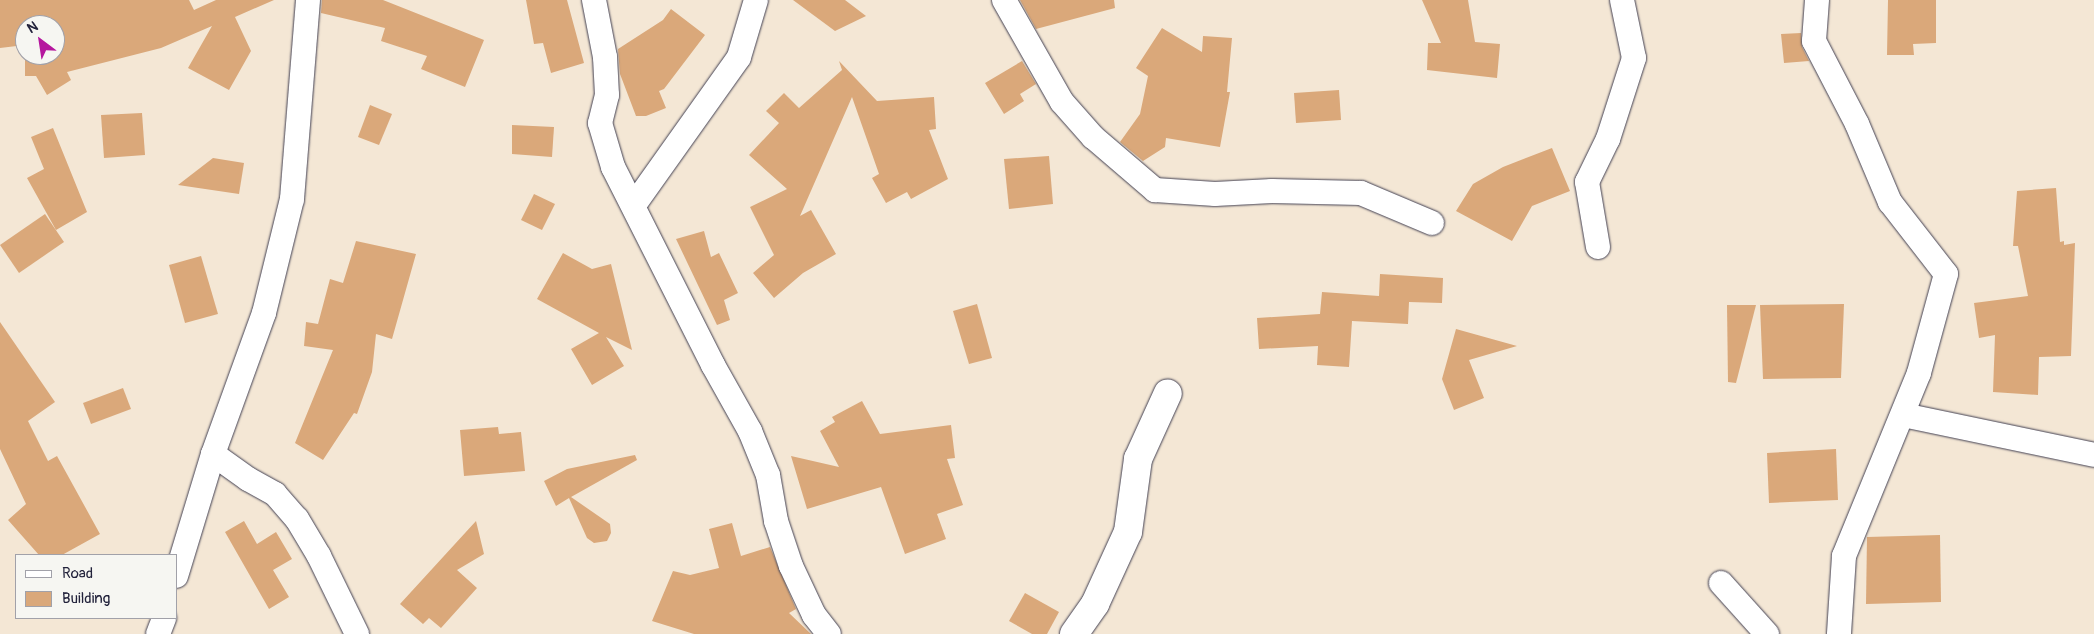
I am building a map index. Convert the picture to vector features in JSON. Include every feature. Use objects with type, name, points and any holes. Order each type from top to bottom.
[{"type":"street","points":[[178,569],[213,454],[264,313],[292,199],[308,0]]},
{"type":"street","points":[[594,0],[605,57],[607,95],[600,123],[614,167],[713,365],[750,431],[768,475],[776,521],[791,566],[814,615],[829,634]]},
{"type":"street","points":[[634,205],[738,57],[756,0]]},
{"type":"street","points":[[1004,0],[1062,102],[1092,137],[1155,190],[1215,194],[1272,191],[1362,194],[1432,223]]},
{"type":"street","points":[[1598,247],[1587,182],[1608,139],[1634,58],[1622,0]]},
{"type":"street","points":[[1817,0],[1814,41],[1857,124],[1890,202],[1946,274],[1920,373],[1844,556],[1838,634]]},
{"type":"street","points":[[1074,634],[1095,604],[1128,532],[1138,459],[1168,392]]},
{"type":"street","points":[[1903,415],[2094,455]]},
{"type":"street","points":[[213,454],[248,480],[275,494],[296,519],[319,556],[357,634]]},
{"type":"street","points":[[1721,583],[1767,634]]},
{"type":"street","points":[[158,634],[164,619]]},
{"type":"building","points":[[0,0],[189,0],[194,10],[216,0],[274,0],[235,17],[251,51],[229,90],[188,68],[212,26],[161,48],[67,72],[71,80],[47,95],[36,76],[25,76],[25,65],[65,65],[65,15],[15,15],[15,46],[0,48]]},
{"type":"building","points":[[322,0],[383,0],[484,40],[465,87],[421,69],[427,56],[381,41],[385,28],[321,13]]},
{"type":"building","points":[[526,0],[567,0],[584,63],[551,73],[543,43],[534,44]]},
{"type":"building","points":[[793,0],[845,0],[866,16],[835,31]]},
{"type":"building","points":[[1020,0],[1114,0],[1115,8],[1036,29]]},
{"type":"building","points":[[1422,0],[1468,0],[1475,42],[1500,44],[1497,78],[1427,70],[1428,43],[1441,43]]},
{"type":"building","points":[[1888,0],[1936,0],[1936,43],[1913,44],[1914,55],[1887,55]]},
{"type":"building","points":[[671,9],[705,35],[664,89],[659,91],[666,108],[646,116],[636,116],[620,74],[618,49],[663,20]]},
{"type":"building","points":[[1162,28],[1202,52],[1203,36],[1232,38],[1227,92],[1230,92],[1220,147],[1166,138],[1165,147],[1143,161],[1120,142],[1140,114],[1148,76],[1136,68]]},
{"type":"building","points":[[1801,33],[1802,47],[1809,61],[1784,63],[1781,34]]},
{"type":"building","points":[[839,61],[877,101],[934,97],[936,129],[929,130],[948,179],[911,199],[907,192],[886,203],[872,178],[879,174],[852,97],[800,216],[811,210],[836,254],[803,273],[774,298],[753,273],[774,255],[750,207],[787,189],[749,155],[779,123],[766,111],[784,93],[799,108],[842,70]]},
{"type":"building","points":[[1022,61],[1036,84],[1020,94],[1024,101],[1004,114],[985,83]]},
{"type":"building","points":[[1339,90],[1341,120],[1296,123],[1294,93]]},
{"type":"building","points":[[370,105],[392,114],[379,145],[358,137]]},
{"type":"building","points":[[142,113],[145,155],[104,158],[101,115]]},
{"type":"building","points":[[512,125],[554,127],[552,157],[512,154]]},
{"type":"building","points":[[53,128],[87,212],[56,230],[27,178],[44,169],[31,137]]},
{"type":"building","points":[[1552,148],[1570,191],[1532,206],[1512,241],[1456,211],[1473,184],[1503,167]]},
{"type":"building","points":[[1049,156],[1053,204],[1009,209],[1004,159]]},
{"type":"building","points":[[213,158],[244,163],[239,194],[178,185]]},
{"type":"building","points":[[2056,188],[2060,242],[2064,241],[2064,245],[2075,243],[2071,356],[2039,357],[2038,395],[1993,392],[1995,335],[1979,338],[1974,303],[2028,296],[2018,246],[2013,246],[2017,191]]},
{"type":"building","points":[[534,194],[555,204],[542,230],[521,220]]},
{"type":"building","points":[[45,214],[64,242],[19,273],[0,245]]},
{"type":"building","points":[[704,231],[711,257],[719,253],[738,293],[724,300],[730,320],[717,325],[676,239]]},
{"type":"building","points":[[356,241],[416,254],[392,339],[376,334],[372,372],[357,414],[354,413],[323,460],[295,443],[333,350],[304,346],[306,322],[318,324],[330,279],[343,283]]},
{"type":"building","points":[[563,253],[592,269],[611,264],[632,350],[606,337],[624,366],[592,385],[571,349],[599,333],[537,299]]},
{"type":"building","points":[[201,256],[218,314],[185,323],[169,265]]},
{"type":"building","points":[[1380,274],[1443,278],[1442,303],[1409,302],[1408,324],[1352,321],[1349,367],[1317,365],[1318,346],[1259,349],[1257,318],[1320,314],[1322,292],[1379,296]]},
{"type":"building","points":[[977,304],[992,358],[969,364],[953,311]]},
{"type":"building","points":[[1844,304],[1841,378],[1763,379],[1760,305]]},
{"type":"building","points":[[1727,305],[1756,305],[1736,383],[1728,382]]},
{"type":"building","points":[[0,322],[55,402],[28,421],[48,461],[57,456],[100,534],[64,554],[38,554],[8,520],[26,504],[0,449]]},
{"type":"building","points":[[1456,329],[1517,346],[1469,360],[1484,398],[1454,410],[1442,379]]},
{"type":"building","points":[[123,388],[131,409],[91,424],[83,403]]},
{"type":"building","points":[[862,401],[880,434],[951,425],[955,458],[947,459],[963,505],[937,514],[946,539],[905,554],[881,487],[807,509],[791,456],[839,467],[820,431],[835,422],[832,417]]},
{"type":"building","points":[[498,427],[499,434],[521,432],[525,471],[464,476],[460,430]]},
{"type":"building","points":[[1836,449],[1838,500],[1769,503],[1767,453]]},
{"type":"building","points":[[635,455],[637,460],[571,497],[610,524],[611,533],[607,541],[594,543],[587,538],[569,498],[556,506],[544,481],[567,469]]},
{"type":"building","points":[[244,521],[257,544],[276,532],[292,559],[273,570],[289,597],[269,609],[225,532]]},
{"type":"building","points":[[476,521],[484,554],[457,570],[477,588],[441,628],[429,618],[423,624],[400,604]]},
{"type":"building","points":[[732,523],[741,556],[770,547],[796,609],[789,613],[811,634],[694,634],[652,621],[673,571],[690,575],[719,568],[709,529]]},
{"type":"building","points":[[1940,535],[1941,602],[1866,604],[1867,537]]},
{"type":"building","points":[[1025,593],[1059,612],[1047,634],[1032,634],[1009,621]]}]
